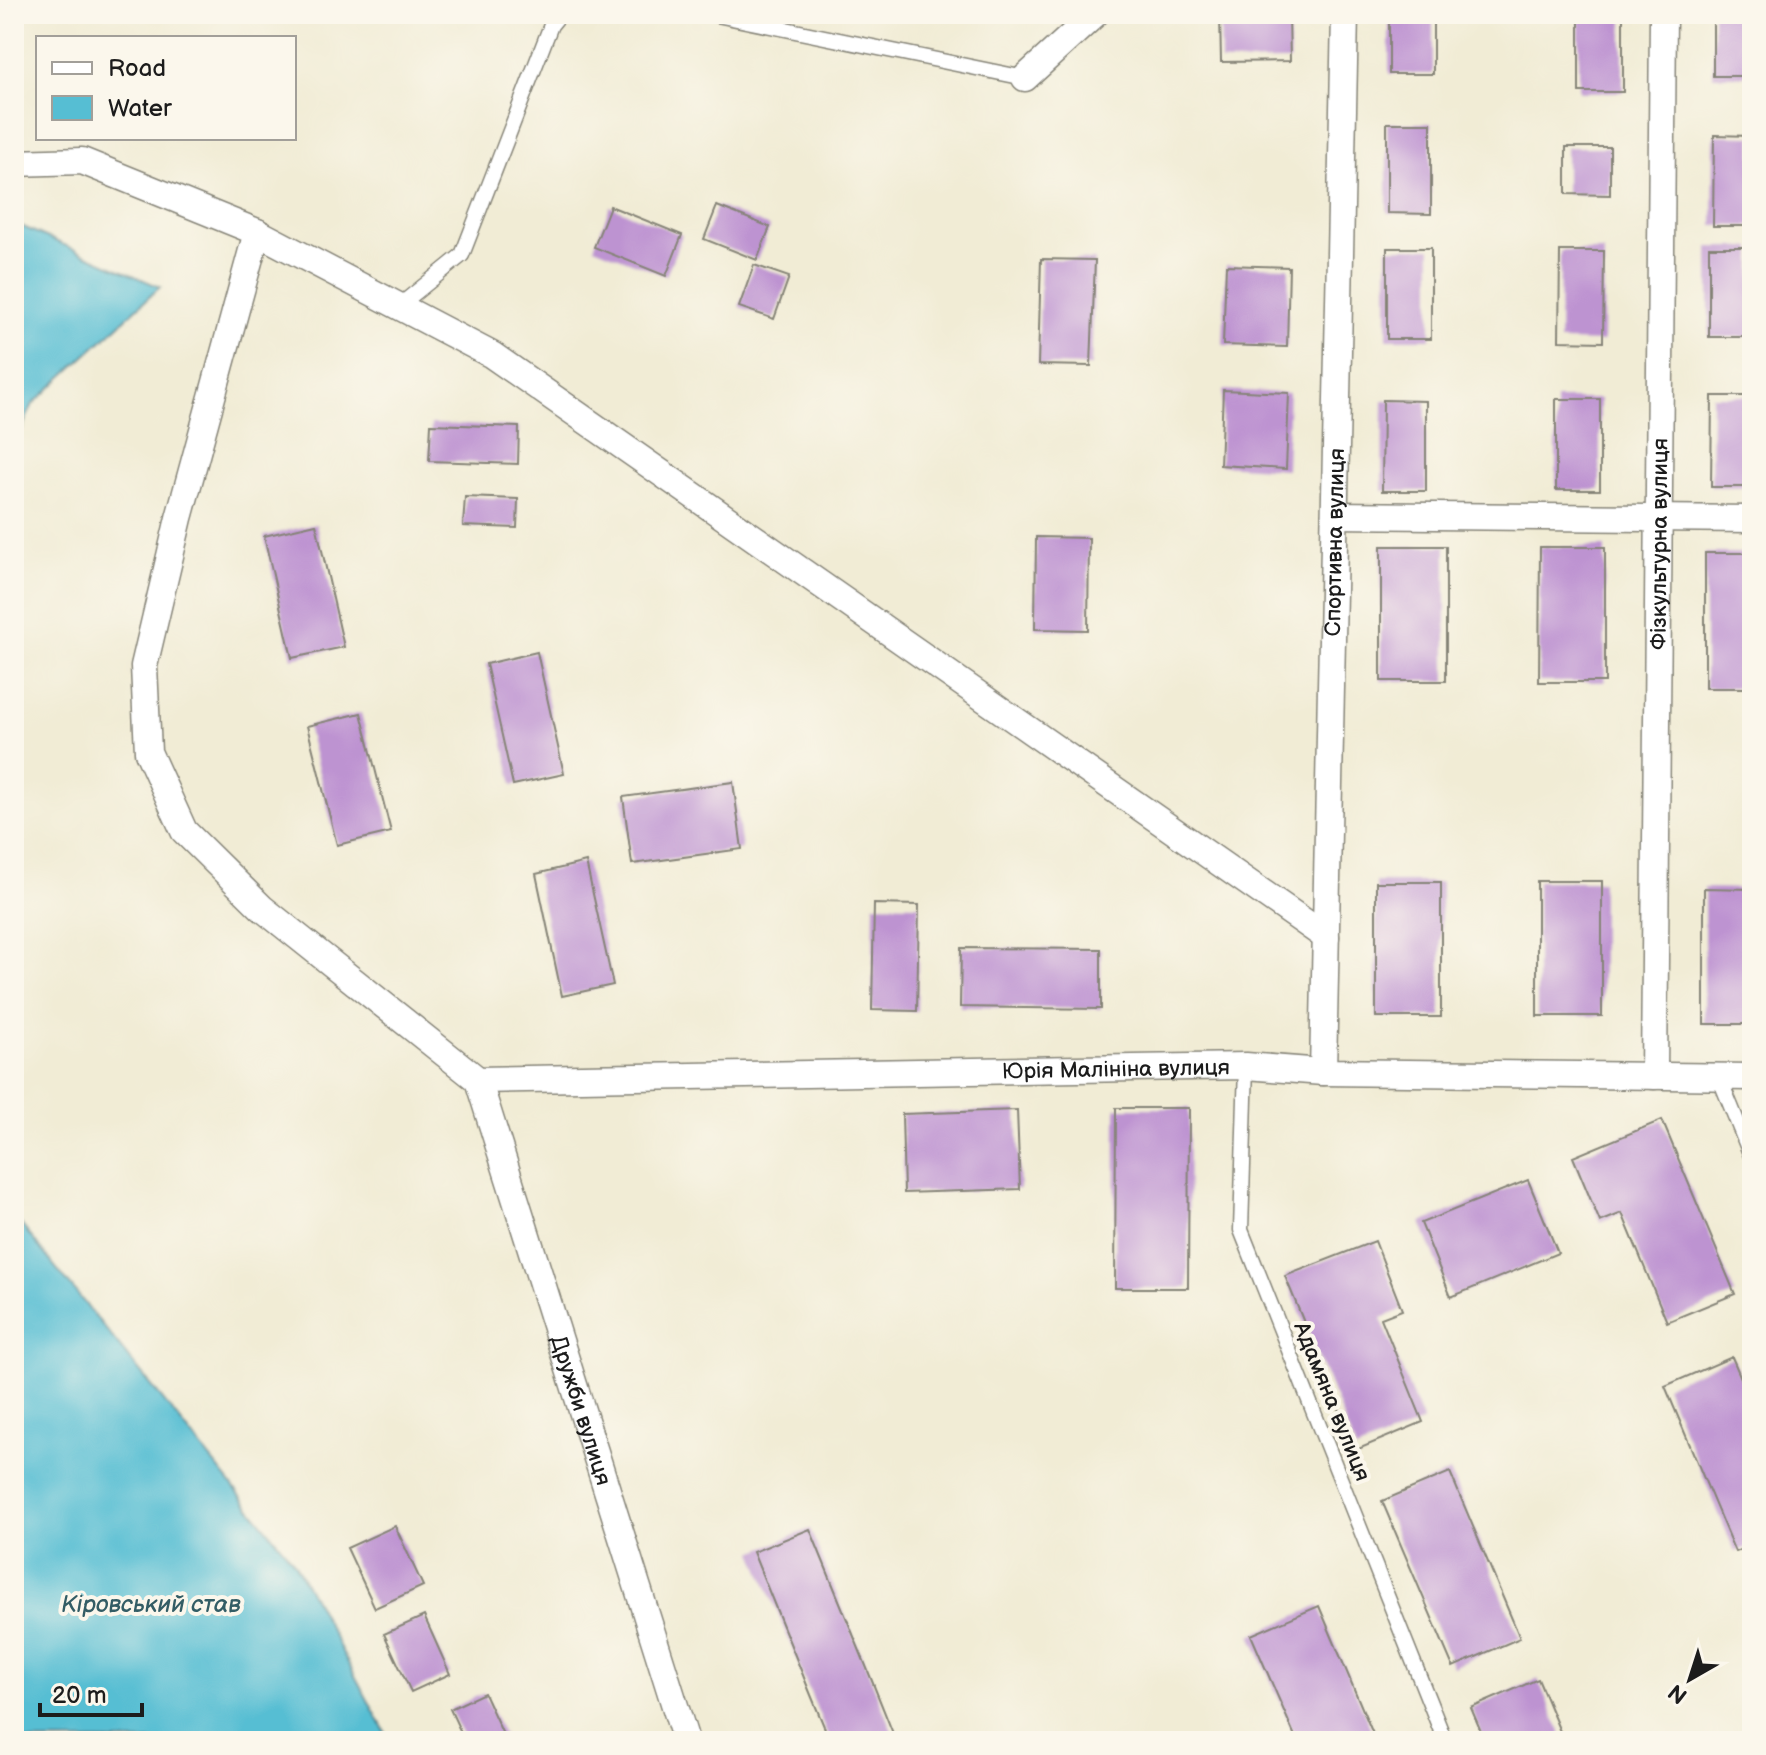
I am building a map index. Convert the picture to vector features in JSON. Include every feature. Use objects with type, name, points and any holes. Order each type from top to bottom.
[{"type":"street","points":[[1025,78],[1095,14]]},
{"type":"street","name":"Спортивна вулиця","points":[[1323,1072],[1345,14]]},
{"type":"street","name":"Фiзкультурна вулиця","points":[[1654,1076],[1663,14]]},
{"type":"street","points":[[14,163],[82,161],[257,232],[492,355],[1326,937]]},
{"type":"street","points":[[257,232],[179,518],[144,666],[148,752],[184,831],[195,842],[262,908],[478,1080]]},
{"type":"street","points":[[1335,515],[1752,519]]},
{"type":"street","name":"Юрія Малініна вулиця","points":[[478,1080],[1246,1066],[1323,1072],[1752,1077]]},
{"type":"street","name":"Дружби вулиця","points":[[478,1080],[686,1741]]},
{"type":"lane","points":[[399,306],[462,255],[551,25],[560,14]]},
{"type":"lane","points":[[712,14],[1025,78]]},
{"type":"lane","name":"Адамяна вулиця","points":[[1246,1066],[1241,1230],[1445,1741]]},
{"type":"lane","points":[[1719,1077],[1752,1158]]},
{"type":"water","points":[[14,223],[160,287],[33,404],[14,445]]},
{"type":"water","name":"Кіровський став","points":[[14,1216],[294,1562],[390,1741],[14,1741]]},
{"type":"building","points":[[1220,14],[1289,14],[1290,61],[1221,62]]},
{"type":"building","points":[[1389,14],[1433,14],[1433,74],[1389,74]]},
{"type":"building","points":[[1579,14],[1623,14],[1623,92],[1579,92]]},
{"type":"building","points":[[1713,14],[1752,14],[1752,76],[1713,76]]},
{"type":"building","points":[[1387,123],[1431,123],[1431,214],[1387,213]]},
{"type":"building","points":[[1714,135],[1752,136],[1752,226],[1713,226]]},
{"type":"building","points":[[1566,147],[1610,147],[1610,195],[1566,194]]},
{"type":"building","points":[[610,206],[682,235],[666,276],[594,247]]},
{"type":"building","points":[[717,206],[770,227],[757,260],[704,239]]},
{"type":"building","points":[[1709,247],[1752,247],[1752,337],[1709,337]]},
{"type":"building","points":[[1387,248],[1431,248],[1431,339],[1387,339]]},
{"type":"building","points":[[1560,251],[1604,251],[1603,342],[1559,341]]},
{"type":"building","points":[[1041,259],[1095,260],[1091,366],[1038,365]]},
{"type":"building","points":[[754,265],[789,277],[774,319],[739,307]]},
{"type":"building","points":[[1226,265],[1289,267],[1287,347],[1223,345]]},
{"type":"building","points":[[1223,390],[1289,393],[1286,469],[1220,465]]},
{"type":"building","points":[[1712,396],[1752,396],[1752,487],[1711,487]]},
{"type":"building","points":[[1556,399],[1600,399],[1600,490],[1556,490]]},
{"type":"building","points":[[1383,400],[1426,401],[1426,491],[1382,491]]},
{"type":"building","points":[[431,424],[519,427],[518,464],[429,461]]},
{"type":"building","points":[[465,497],[518,499],[517,528],[463,526]]},
{"type":"building","points":[[316,524],[344,647],[292,658],[264,536]]},
{"type":"building","points":[[1036,537],[1089,538],[1088,630],[1035,629]]},
{"type":"building","points":[[1381,546],[1446,546],[1446,681],[1381,681]]},
{"type":"building","points":[[1540,547],[1605,547],[1605,682],[1539,682]]},
{"type":"building","points":[[1705,553],[1752,553],[1752,688],[1705,688]]},
{"type":"building","points":[[537,652],[564,774],[513,785],[486,664]]},
{"type":"building","points":[[361,713],[391,832],[337,845],[307,726]]},
{"type":"building","points":[[733,782],[742,849],[632,864],[623,797]]},
{"type":"building","points":[[586,862],[613,985],[562,996],[536,874]]},
{"type":"building","points":[[1537,881],[1602,881],[1602,1016],[1537,1016]]},
{"type":"building","points":[[1376,882],[1441,882],[1441,1017],[1376,1017]]},
{"type":"building","points":[[1704,888],[1752,889],[1752,1024],[1704,1024]]},
{"type":"building","points":[[874,904],[919,905],[917,1011],[872,1010]]},
{"type":"building","points":[[961,948],[1101,949],[1101,1009],[960,1007]]},
{"type":"building","points":[[1116,1108],[1189,1108],[1188,1288],[1115,1288]]},
{"type":"building","points":[[1017,1110],[1020,1189],[904,1193],[902,1114]]},
{"type":"building","points":[[1662,1120],[1735,1294],[1667,1322],[1622,1213],[1600,1222],[1573,1157]]},
{"type":"building","points":[[1528,1180],[1558,1253],[1451,1297],[1421,1223]]},
{"type":"building","points":[[1375,1241],[1402,1310],[1381,1318],[1423,1422],[1356,1450],[1285,1276]]},
{"type":"building","points":[[1732,1357],[1752,1404],[1752,1545],[1735,1552],[1665,1386]]},
{"type":"building","points":[[1450,1472],[1520,1638],[1453,1667],[1382,1501]]},
{"type":"building","points":[[395,1526],[423,1586],[375,1608],[347,1548]]},
{"type":"building","points":[[810,1529],[896,1741],[830,1741],[811,1695],[753,1552]]},
{"type":"building","points":[[1319,1606],[1376,1741],[1297,1741],[1251,1635]]},
{"type":"building","points":[[424,1616],[450,1674],[411,1692],[384,1634]]},
{"type":"building","points":[[1538,1679],[1564,1741],[1485,1741],[1471,1708]]},
{"type":"building","points":[[484,1693],[506,1741],[465,1741],[450,1709]]}]
